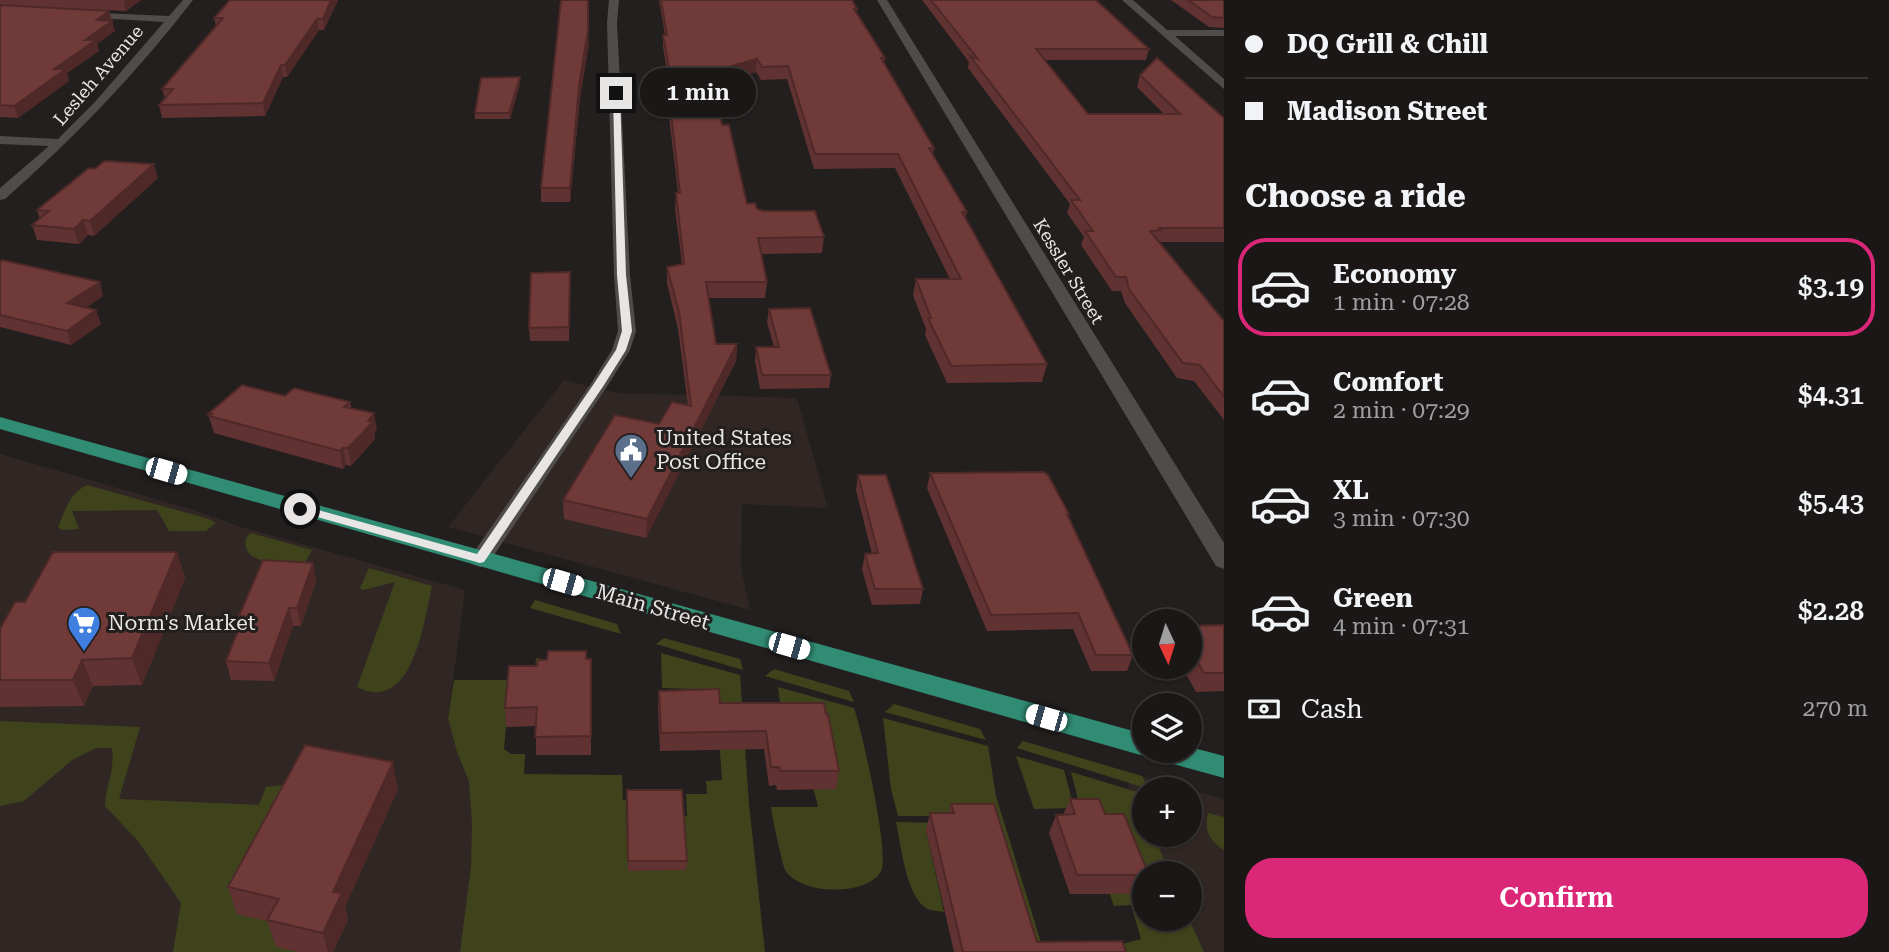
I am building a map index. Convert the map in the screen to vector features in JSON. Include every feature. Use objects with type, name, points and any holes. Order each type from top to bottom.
[{"type":"main road","name":"Main Street","points":[[0,424],[1132,742]]},
{"type":"main road","points":[[1202,761],[1224,767]]},
{"type":"street","name":"Lesleh Avenue","points":[[0,196],[61,144],[99,105],[188,0]]},
{"type":"street","points":[[480,559],[621,350],[627,331],[616,144],[617,109],[612,23],[614,0]]},
{"type":"street","name":"Kessler Street","points":[[882,0],[1224,561]]},
{"type":"street","points":[[1126,0],[1224,85]]},
{"type":"street","points":[[67,13],[170,19]]},
{"type":"street","points":[[1164,33],[1224,33]]},
{"type":"street","points":[[0,140],[61,144]]},
{"type":"shaded area","points":[[564,380],[617,393],[797,398],[828,508],[742,504],[741,568],[750,610],[448,527]]},
{"type":"shaded area","points":[[0,454],[194,510],[238,526],[465,590],[448,718],[496,780],[483,952],[0,952]]},
{"type":"shaded area","points":[[1130,773],[1144,777],[1132,777],[1132,830],[1126,815]]},
{"type":"shaded area","points":[[1202,793],[1224,799],[1224,952],[1183,952],[1174,931],[1202,931],[1202,861],[1145,861],[1139,847],[1202,847]]},
{"type":"green space","points":[[87,485],[216,523],[206,531],[169,531],[157,510],[72,511],[79,529],[62,530],[58,527],[69,503],[76,493]]},
{"type":"green space","points":[[251,533],[312,550],[305,563],[263,561],[250,554],[246,548],[246,539]]},
{"type":"green space","points":[[369,568],[432,586],[420,641],[412,660],[403,677],[391,688],[376,692],[357,687],[395,582],[363,590],[360,588]]},
{"type":"green space","points":[[535,600],[617,624],[621,634],[530,608]]},
{"type":"green space","points":[[664,638],[740,659],[743,670],[656,644]]},
{"type":"green space","points":[[661,653],[740,675],[749,804],[765,952],[460,952],[471,866],[472,823],[469,781],[457,752],[448,718],[454,680],[534,680],[536,658],[553,660],[557,670],[549,670],[548,678],[540,678],[539,684],[510,685],[504,749],[511,754],[525,754],[524,774],[622,775],[623,800],[626,800],[628,870],[685,870],[682,816],[687,816],[686,794],[707,794],[706,781],[722,780],[717,708],[693,707],[692,689],[662,688]]},
{"type":"green space","points":[[774,669],[849,691],[854,702],[765,676]]},
{"type":"green space","points":[[778,687],[854,708],[874,792],[883,860],[881,871],[862,885],[848,889],[818,888],[793,878],[785,870],[771,807],[818,807],[809,776],[784,718]]},
{"type":"green space","points":[[894,704],[980,729],[986,740],[885,712]]},
{"type":"green space","points":[[883,718],[988,746],[996,796],[1044,952],[945,816],[898,816],[891,789]]},
{"type":"green space","points":[[0,721],[140,727],[119,799],[259,805],[266,787],[282,785],[301,776],[287,925],[276,946],[299,952],[173,952],[181,903],[138,841],[105,806],[112,748],[96,748],[72,760],[24,801],[0,806]]},
{"type":"green space","points":[[1023,741],[1143,777],[1132,777],[1132,784],[1017,748]]},
{"type":"green space","points":[[1016,756],[1064,770],[1074,808],[1034,809]]},
{"type":"green space","points":[[1071,772],[1132,790],[1132,847],[1159,847],[1164,861],[1132,861],[1132,908],[1131,905],[1114,906],[1082,814]]},
{"type":"green space","points":[[1208,813],[1224,817],[1224,850],[1209,834]]},
{"type":"green space","points":[[896,822],[947,823],[926,830],[944,912],[928,909],[914,894]]},
{"type":"green space","points":[[1139,931],[1194,931],[1204,952],[1117,952],[1115,946],[1141,939]]},
{"type":"building","points":[[230,0],[331,0],[323,19],[317,19],[285,65],[281,65],[263,103],[159,105],[173,89],[162,89],[223,18],[214,18]]},
{"type":"building","points":[[561,0],[588,0],[588,31],[579,86],[570,188],[541,188]]},
{"type":"building","points":[[661,0],[852,0],[857,9],[854,9],[885,58],[881,58],[934,148],[929,148],[967,212],[962,212],[1047,364],[951,366],[928,318],[931,318],[916,279],[961,279],[898,154],[815,154],[788,66],[762,67],[757,59],[710,72],[715,118],[721,118],[722,125],[729,125],[747,204],[755,203],[757,209],[764,211],[815,211],[824,237],[758,238],[767,282],[706,282],[716,344],[737,344],[647,519],[563,500],[615,415],[659,424],[672,402],[691,406],[679,312],[667,267],[684,264],[676,193],[680,193],[669,95],[674,95],[663,35],[667,35]]},
{"type":"building","points":[[931,0],[1096,0],[1149,49],[1036,49],[1088,114],[1180,114],[1140,75],[1157,58],[1224,118],[1224,228],[1159,228],[1161,230],[1150,231],[1224,321],[1224,397],[1200,365],[1183,363],[1129,289],[1126,277],[1116,277],[1085,231],[1093,231],[1071,200],[1080,200],[970,56],[978,59]]},
{"type":"building","points":[[1188,0],[1224,0],[1224,18],[1212,17]]},
{"type":"building","points":[[0,5],[109,11],[97,20],[112,21],[85,40],[96,40],[54,69],[66,69],[14,106],[0,105]]},
{"type":"building","points":[[520,77],[509,113],[475,113],[481,78]]},
{"type":"building","points":[[104,161],[154,164],[90,221],[83,220],[74,229],[32,225],[49,211],[37,210],[89,168],[95,169]]},
{"type":"building","points":[[2,260],[100,282],[67,303],[96,310],[67,331],[0,315]]},
{"type":"building","points":[[570,272],[569,327],[529,328],[531,273]]},
{"type":"building","points":[[810,308],[831,375],[762,375],[756,347],[779,347],[769,309]]},
{"type":"building","points":[[242,385],[285,396],[294,388],[350,402],[344,407],[374,413],[368,421],[373,422],[348,448],[340,451],[209,416],[212,414],[208,414]]},
{"type":"building","points":[[1044,472],[1048,475],[1069,514],[1132,655],[1096,655],[1078,613],[991,615],[930,473]]},
{"type":"building","points":[[858,475],[886,475],[923,589],[875,589],[865,554],[878,553]]},
{"type":"building","name":"Norm's Market","points":[[53,552],[177,552],[132,658],[82,660],[73,680],[0,680],[0,629],[15,602],[25,602]]},
{"type":"building","points":[[263,560],[313,563],[297,608],[289,608],[269,663],[226,661],[244,616],[239,616]]},
{"type":"building","points":[[1224,625],[1224,673],[1204,673],[1202,669],[1202,626]]},
{"type":"building","points":[[548,651],[586,651],[586,659],[591,659],[591,736],[535,737],[537,707],[505,708],[509,666],[537,666],[538,660],[547,660]]},
{"type":"building","points":[[719,689],[720,703],[824,703],[839,771],[780,771],[779,767],[771,767],[766,731],[661,733],[659,691]]},
{"type":"building","points":[[305,745],[393,762],[333,892],[342,893],[323,933],[267,920],[279,899],[228,887]]},
{"type":"building","points":[[627,790],[682,790],[687,861],[628,861]]},
{"type":"building","points":[[1070,799],[1099,799],[1105,814],[1124,814],[1132,834],[1132,847],[1137,847],[1143,861],[1132,861],[1132,875],[1077,875],[1056,815],[1075,814]]},
{"type":"building","points":[[951,804],[994,804],[1037,942],[1122,941],[1126,952],[963,952],[930,813],[954,813]]},
{"type":"place","name":"United States Post Office","points":[[631,480]]},
{"type":"place","name":"Norm's Market","points":[[84,653]]},
{"type":"route","points":[[300,509],[480,559],[621,350],[627,331],[622,275],[616,93]]}]
